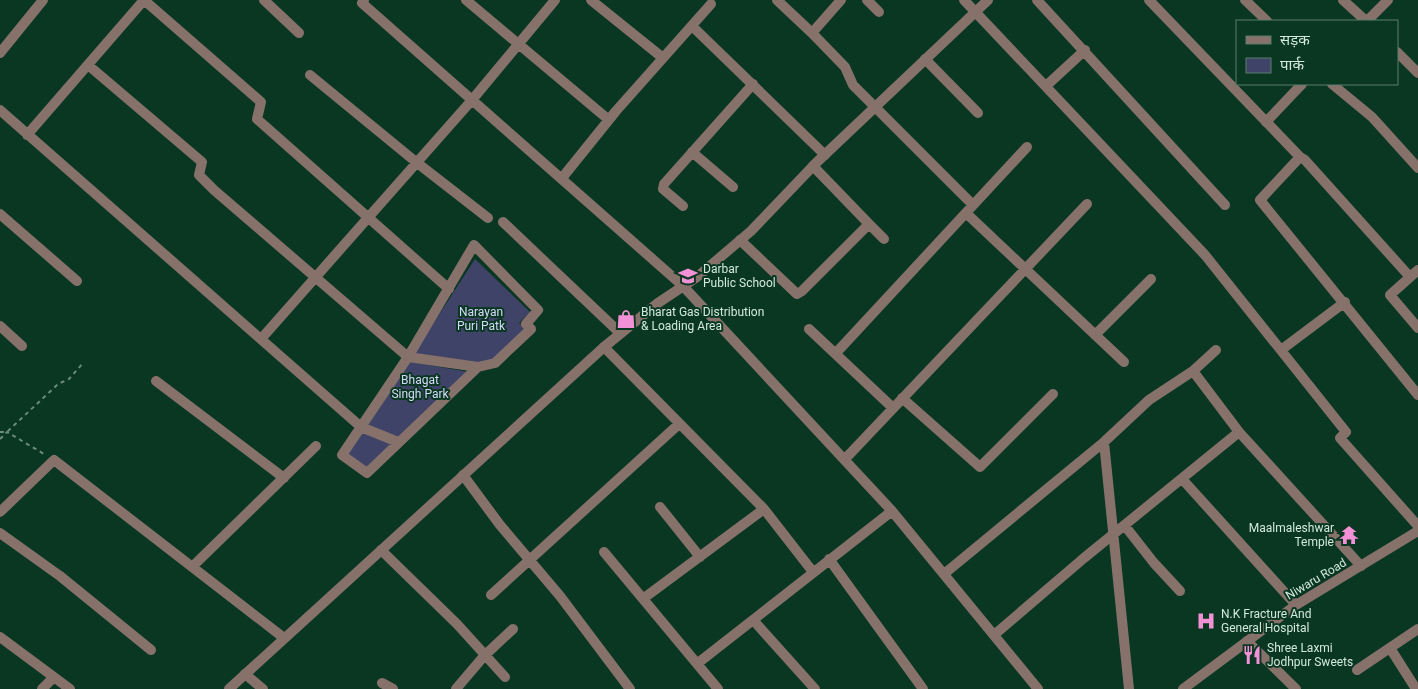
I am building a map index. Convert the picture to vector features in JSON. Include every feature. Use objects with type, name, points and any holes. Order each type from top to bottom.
[{"type":"street","points":[[0,53],[43,0]]},
{"type":"street","points":[[27,135],[144,0],[261,102],[257,119],[366,218],[449,289]]},
{"type":"street","points":[[264,0],[299,33]]},
{"type":"street","points":[[466,0],[609,120]]},
{"type":"street","points":[[261,339],[472,100],[555,0]]},
{"type":"street","points":[[591,0],[663,58]]},
{"type":"street","points":[[776,0],[845,67],[853,85],[1025,269],[1124,362]]},
{"type":"street","points":[[812,33],[842,0]]},
{"type":"street","points":[[867,0],[879,12]]},
{"type":"street","points":[[964,0],[1204,255],[1346,432],[1340,438],[1418,526]]},
{"type":"street","points":[[229,689],[604,347],[658,303],[697,277],[740,240],[813,166],[988,0]]},
{"type":"street","points":[[1037,0],[1085,50],[1224,205]]},
{"type":"street","points":[[1149,0],[1414,273],[1390,295],[1418,328]]},
{"type":"street","points":[[1245,0],[1266,20]]},
{"type":"street","points":[[1343,0],[1365,20]]},
{"type":"street","points":[[1367,20],[1388,0]]},
{"type":"street","points":[[362,1],[684,286],[892,511],[1038,689]]},
{"type":"street","points":[[562,178],[609,120],[692,26],[711,1]]},
{"type":"street","points":[[692,26],[825,155]]},
{"type":"street","points":[[1046,86],[1085,50]]},
{"type":"street","points":[[1398,53],[1418,73]]},
{"type":"street","points":[[925,59],[978,113]]},
{"type":"street","points":[[88,65],[202,162],[199,175],[214,190],[408,357],[478,367],[496,363],[531,329],[526,324],[538,310],[474,245],[408,357],[342,455],[367,473],[478,367]]},
{"type":"street","points":[[310,75],[488,218]]},
{"type":"street","points":[[683,206],[663,186],[753,84]]},
{"type":"street","points":[[1266,122],[1301,85]]},
{"type":"street","points":[[1333,85],[1372,117],[1418,168]]},
{"type":"street","points":[[0,110],[361,427],[398,442]]},
{"type":"street","points":[[836,353],[1027,148]]},
{"type":"street","points":[[692,152],[733,187]]},
{"type":"street","points":[[1300,157],[1260,200],[1345,302],[1418,395]]},
{"type":"street","points":[[813,166],[884,239]]},
{"type":"street","points":[[845,459],[1088,204]]},
{"type":"street","points":[[0,214],[77,281]]},
{"type":"street","points":[[503,222],[620,333]]},
{"type":"street","points":[[740,240],[797,294],[869,224]]},
{"type":"street","points":[[1095,335],[1151,279]]},
{"type":"street","points":[[1281,350],[1345,302]]},
{"type":"street","points":[[0,326],[22,346]]},
{"type":"street","points":[[809,328],[893,408]]},
{"type":"street","points":[[604,347],[764,509],[813,572]]},
{"type":"street","points":[[944,574],[1104,442],[1149,400],[1193,371],[1216,350]]},
{"type":"street","points":[[1193,371],[1239,432],[1361,566]]},
{"type":"street","points":[[156,381],[284,478]]},
{"type":"street","points":[[902,398],[980,467],[1053,394]]},
{"type":"street","points":[[490,595],[680,424]]},
{"type":"street","points":[[994,635],[1239,432]]},
{"type":"street","points":[[1104,442],[1129,689]]},
{"type":"street","points":[[192,567],[316,446]]},
{"type":"street","points":[[0,512],[54,460],[284,638]]},
{"type":"street","points":[[462,476],[560,596],[630,689]]},
{"type":"street","points":[[1183,480],[1296,605]]},
{"type":"street","points":[[660,507],[700,557]]},
{"type":"street","points":[[644,598],[764,509]]},
{"type":"street","points":[[698,663],[892,511]]},
{"type":"street","points":[[1125,526],[1180,592]]},
{"type":"street","name":"Niwaru Road","points":[[1183,689],[1296,605],[1418,531]]},
{"type":"street","points":[[0,533],[60,576],[151,650]]},
{"type":"street","points":[[381,550],[457,624],[505,677]]},
{"type":"street","points":[[604,552],[718,689]]},
{"type":"street","points":[[829,559],[923,689]]},
{"type":"street","points":[[754,620],[815,689]]},
{"type":"street","points":[[456,689],[484,656],[513,629]]},
{"type":"street","points":[[1358,670],[1418,629]]},
{"type":"street","points":[[0,637],[70,689]]},
{"type":"street","points":[[1246,641],[1296,689]]},
{"type":"street","points":[[1390,648],[1416,689]]},
{"type":"street","points":[[245,674],[263,689]]},
{"type":"street","points":[[42,689],[54,677]]},
{"type":"street","points":[[382,683],[392,689]]},
{"type":"path","points":[[0,439],[58,384],[69,379],[83,363]]},
{"type":"path","points":[[0,432],[8,432],[54,460]]},
{"type":"green space","name":"Narayan Puri Patk","points":[[475,259],[530,312],[519,323],[526,330],[493,360],[477,363],[413,355]]},
{"type":"green space","name":"Bhagat Singh Park","points":[[410,362],[469,372],[366,468],[346,452]]},
{"type":"place","name":"Darbar Public School","points":[[688,276]]},
{"type":"place","name":"Bharat Gas Distribution & Loading Area","points":[[626,319]]},
{"type":"place","name":"Maalmaleshwar Temple","points":[[1349,535]]},
{"type":"place","name":"N.K Fracture And General Hospital","points":[[1206,621]]},
{"type":"place","name":"Shree Laxmi Jodhpur Sweets","points":[[1252,655]]}]
